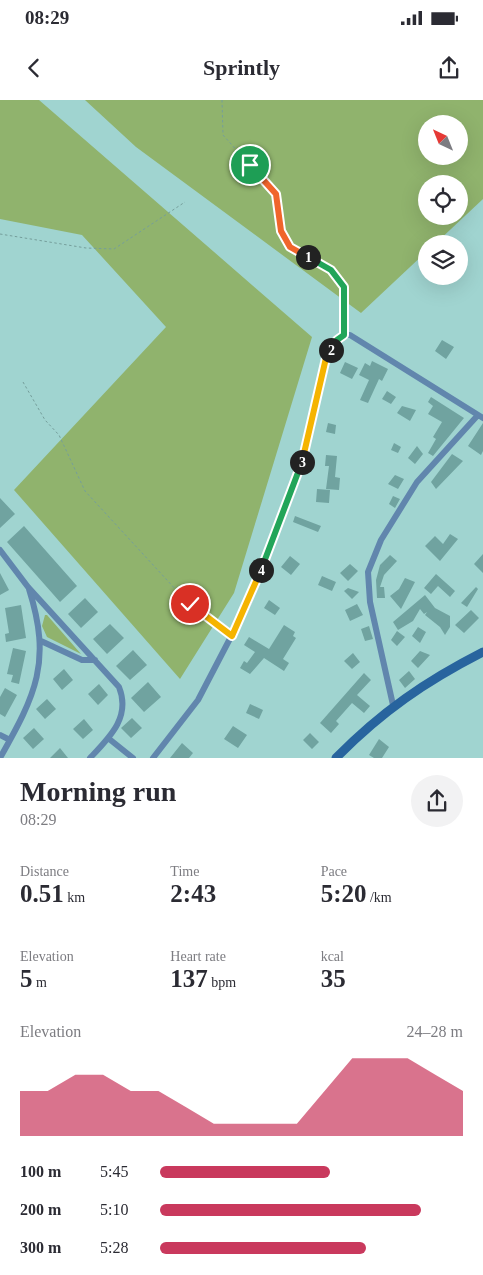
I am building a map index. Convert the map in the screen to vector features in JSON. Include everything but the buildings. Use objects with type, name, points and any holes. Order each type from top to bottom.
[{"type":"street","points":[[153,758],[198,700],[248,604],[300,472],[326,358],[337,340],[344,335],[350,335],[480,417],[417,482],[381,540],[368,572],[370,602],[393,705]]},
{"type":"street","points":[[0,550],[28,586],[114,679],[122,695],[122,717],[108,738],[90,758]]},
{"type":"street","points":[[0,758],[32,695],[41,641],[28,586]]},
{"type":"street","points":[[41,641],[82,660],[95,660]]},
{"type":"street","points":[[336,758],[393,705],[413,691],[483,652]]},
{"type":"street","points":[[0,735],[10,740]]},
{"type":"street","points":[[108,738],[133,758]]},
{"type":"path","points":[[222,100],[223,135],[276,194],[281,231],[290,247],[331,270],[344,287],[344,335]]},
{"type":"path","points":[[0,234],[86,248],[114,249],[185,202]]},
{"type":"path","points":[[24,382],[46,420],[59,435],[85,491],[190,604],[232,636]]},
{"type":"green space","points":[[0,100],[39,100],[312,337],[234,593],[180,679],[14,490],[166,327],[82,235],[0,219]]},
{"type":"green space","points":[[85,100],[483,100],[483,199],[468,213],[468,175],[418,175],[418,225],[455,225],[445,235],[418,235],[418,260],[361,313],[136,147]]},
{"type":"green space","points":[[45,615],[81,654],[47,637],[42,626]]},
{"type":"route","points":[[190,604],[232,636],[248,604],[300,472],[326,358],[337,340],[344,335],[344,287],[331,270],[290,247],[281,231],[276,194],[250,165]]}]
